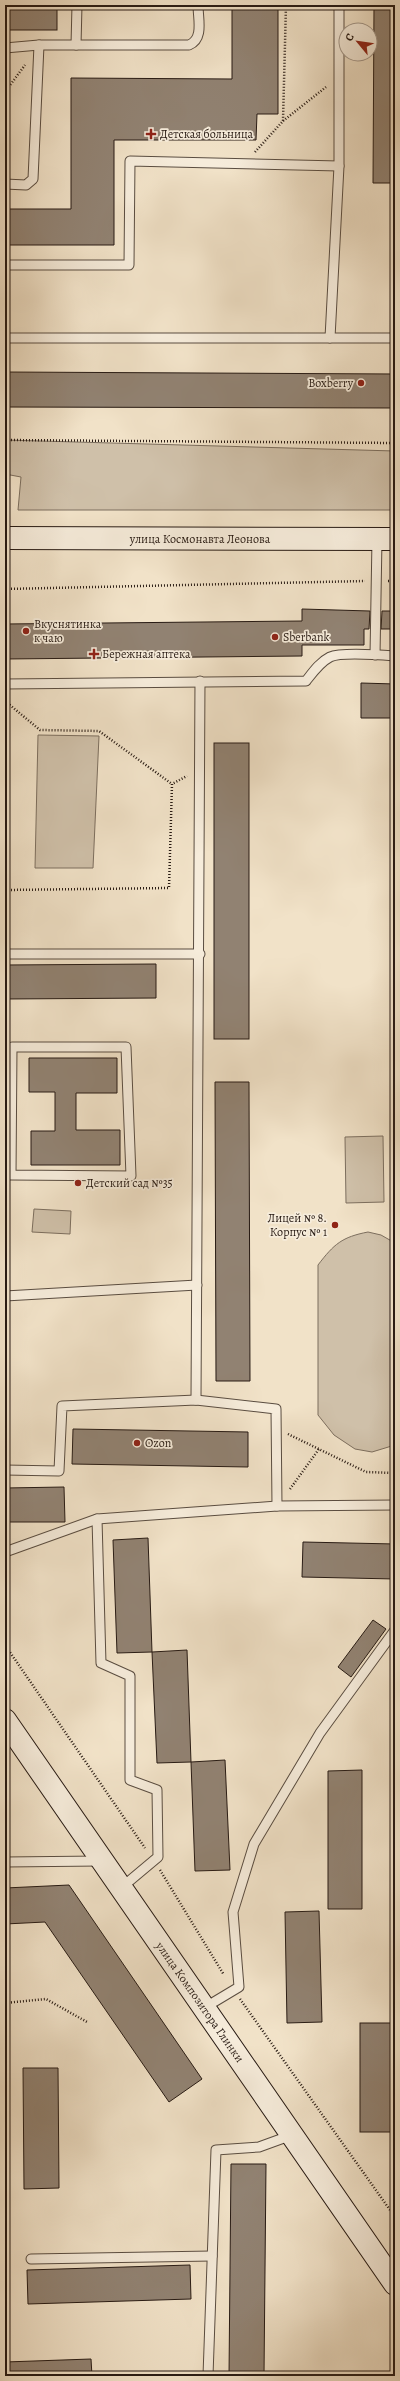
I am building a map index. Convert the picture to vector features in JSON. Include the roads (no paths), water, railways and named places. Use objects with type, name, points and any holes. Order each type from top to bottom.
[{"type":"street","name":"улица Космонавта Леонова","points":[[5,538],[386,539]]},
{"type":"street","name":"улица Композитора Глинки","points":[[7,1726],[395,2284]]},
{"type":"lane","points":[[76,45],[77,5]]},
{"type":"lane","points":[[5,48],[39,45],[189,45],[195,43],[198,38],[198,5]]},
{"type":"lane","points":[[330,338],[339,166],[339,5]]},
{"type":"lane","points":[[5,184],[26,185],[33,179],[39,45]]},
{"type":"lane","points":[[5,265],[129,264],[130,161],[339,166]]},
{"type":"lane","points":[[5,338],[395,338]]},
{"type":"lane","points":[[375,655],[377,581],[386,539]]},
{"type":"lane","points":[[5,684],[306,681],[319,665],[332,656],[395,656]]},
{"type":"lane","points":[[196,1400],[200,954],[200,681]]},
{"type":"lane","points":[[5,954],[200,954]]},
{"type":"lane","points":[[12,1046],[126,1047],[131,1176],[8,1175],[12,1046]]},
{"type":"lane","points":[[5,1296],[197,1285]]},
{"type":"lane","points":[[5,1470],[59,1471],[62,1406],[196,1400],[276,1409],[277,1506]]},
{"type":"lane","points":[[5,1552],[97,1519],[277,1506],[395,1505]]},
{"type":"lane","points":[[97,1519],[101,1663],[130,1676],[130,1780],[157,1790],[158,1857],[121,1888]]},
{"type":"lane","points":[[204,2008],[239,1987],[233,1912],[254,1844],[320,1733],[395,1630]]},
{"type":"lane","points":[[5,1862],[102,1861]]},
{"type":"lane","points":[[208,2376],[216,2150],[259,2148],[292,2135]]},
{"type":"lane","points":[[31,2259],[212,2256]]},
{"type":"place","name":"Детская больница","points":[[151,134]]},
{"type":"place","name":"Boxberry","points":[[361,383]]},
{"type":"place","name":"Вкуснятинка к чаю","points":[[26,631]]},
{"type":"place","name":"Sberbank","points":[[275,637]]},
{"type":"place","name":"Бережная аптека","points":[[94,654]]},
{"type":"place","name":"Детский сад №35","points":[[78,1183]]},
{"type":"place","name":"Лицей № 8. Корпус № 1","points":[[335,1225]]},
{"type":"place","name":"Ozon","points":[[137,1443]]}]
